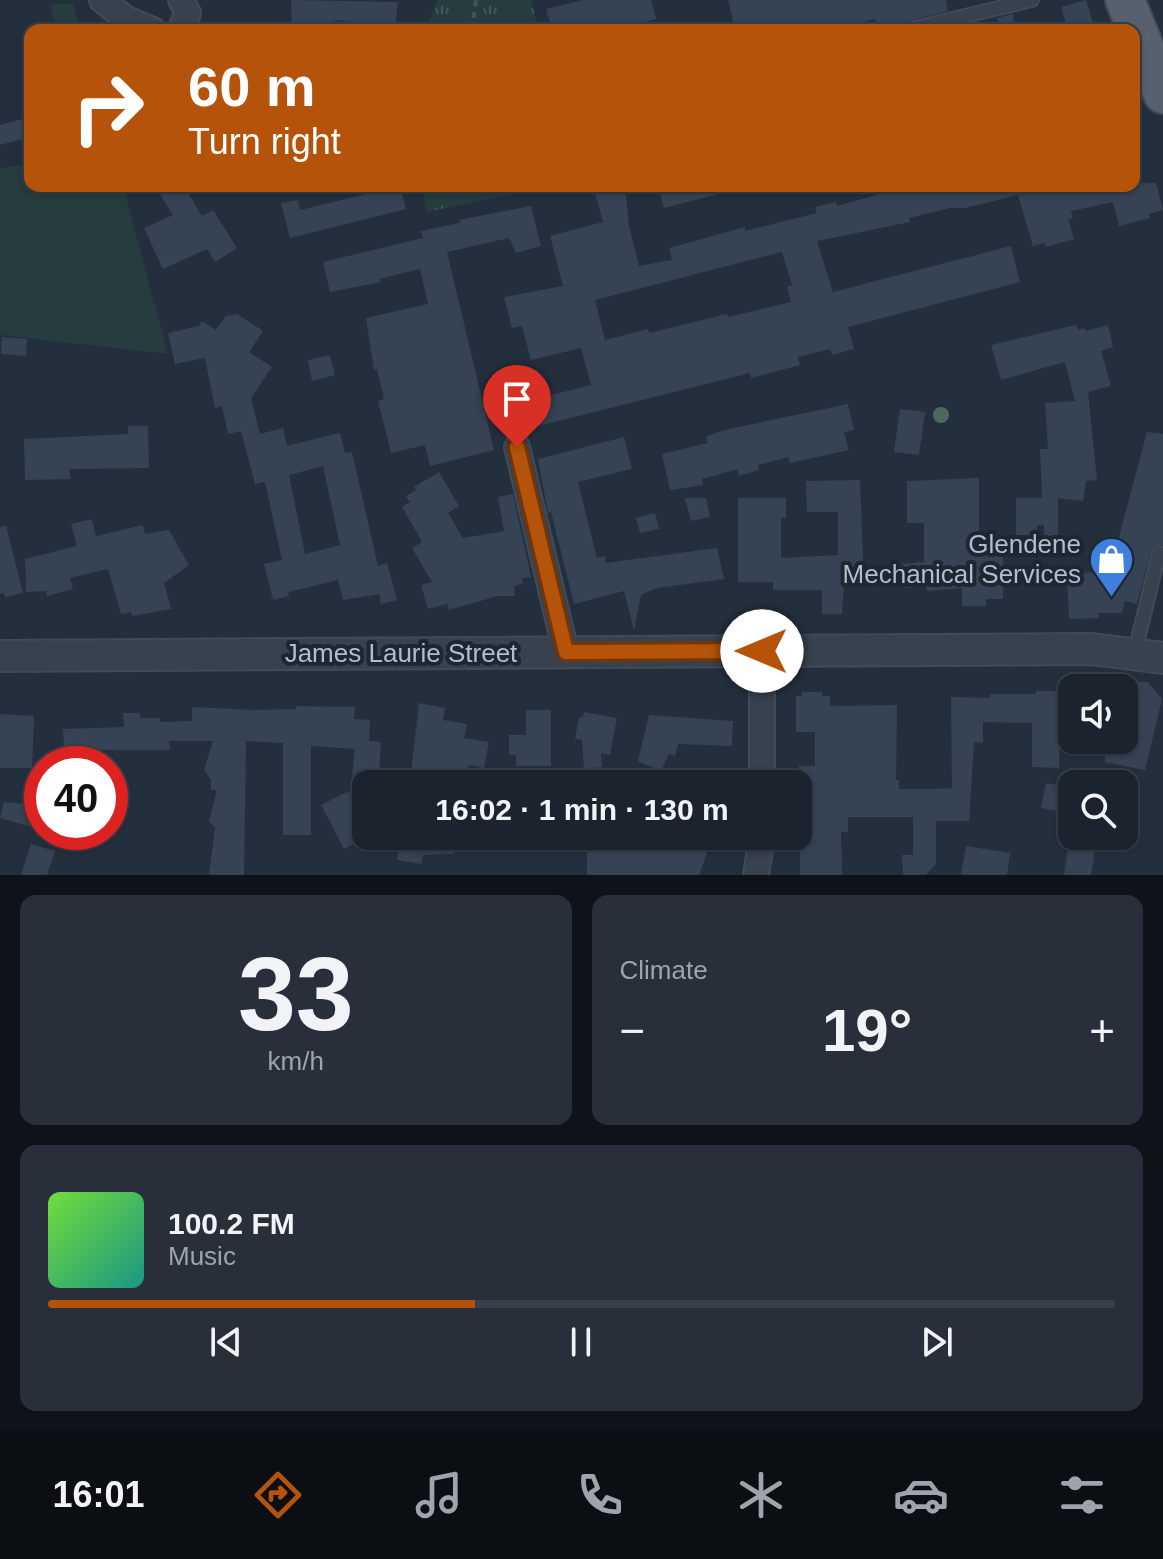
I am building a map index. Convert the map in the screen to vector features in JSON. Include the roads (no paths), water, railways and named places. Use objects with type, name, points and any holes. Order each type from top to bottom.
[{"type":"main road","points":[[1125,0],[1135,24]]},
{"type":"main road","points":[[1140,37],[1163,94]]},
{"type":"street","points":[[102,0],[126,19],[138,24]]},
{"type":"street","points":[[181,0],[188,13],[188,24]]},
{"type":"street","points":[[517,447],[566,652]]},
{"type":"street","name":"James Laurie Street","points":[[1091,649],[1150,639]]},
{"type":"street","name":"James Laurie Street","points":[[0,656],[1091,649],[1163,658]]},
{"type":"street","points":[[762,651],[762,770]]},
{"type":"street","points":[[756,875],[760,850]]},
{"type":"lane","points":[[932,24],[1032,0]]},
{"type":"lane","points":[[1150,639],[1159,553],[1163,554]]},
{"type":"place","name":"Glendene Mechanical Services","points":[[1112,598]]}]
